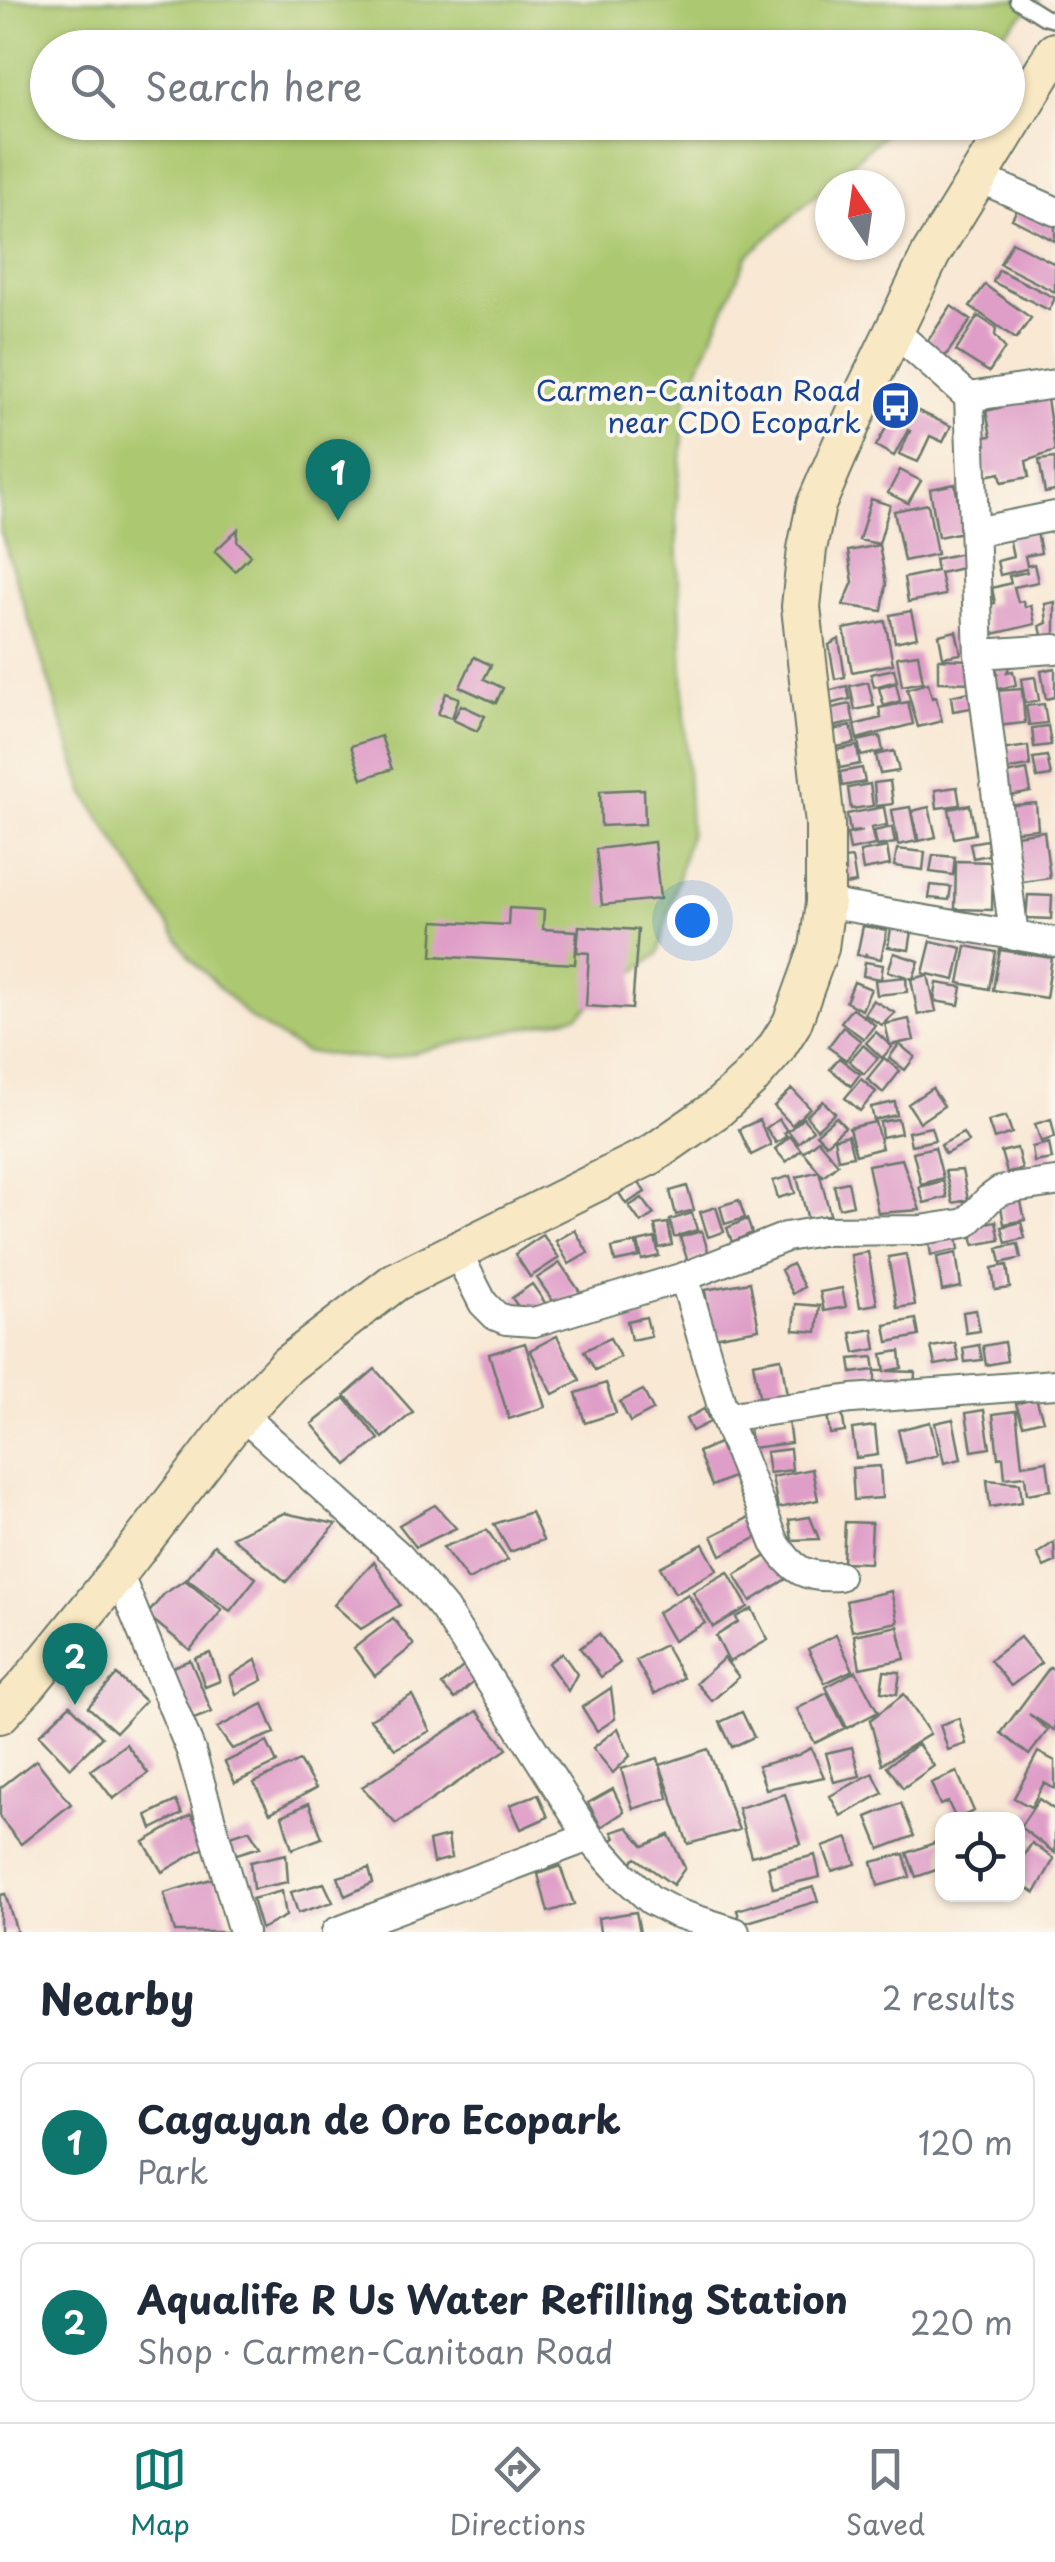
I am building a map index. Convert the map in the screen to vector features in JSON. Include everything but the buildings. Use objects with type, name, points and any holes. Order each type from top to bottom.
[{"type":"main road","points":[[1025,101],[1055,52]]},
{"type":"main road","points":[[0,1714],[118,1573],[242,1414],[286,1366],[395,1282],[652,1155],[717,1109],[749,1080],[792,1023],[819,948],[824,904],[824,824],[801,607],[816,505],[931,254],[1001,140]]},
{"type":"street","points":[[978,178],[1055,211]]},
{"type":"street","points":[[894,331],[969,397],[980,654],[1014,936]]},
{"type":"street","points":[[969,397],[1055,384]]},
{"type":"street","points":[[975,532],[1055,516]]},
{"type":"street","points":[[980,654],[1055,650]]},
{"type":"street","points":[[824,904],[1055,942]]},
{"type":"street","points":[[456,1250],[484,1303],[496,1316],[534,1322],[684,1277],[786,1237],[821,1231],[921,1230],[966,1224],[1000,1192],[1055,1182]]},
{"type":"street","points":[[684,1277],[725,1417],[766,1526],[785,1558],[796,1568],[815,1578],[838,1576]]},
{"type":"street","points":[[725,1417],[852,1399],[1055,1384]]},
{"type":"street","points":[[242,1414],[400,1556],[444,1609],[590,1837],[623,1875],[651,1900],[676,1913],[735,1932]]},
{"type":"street","points":[[118,1573],[191,1752],[243,1932]]},
{"type":"street","points":[[342,1931],[590,1837]]},
{"type":"lane","points":[[1017,0],[1055,20]]},
{"type":"green space","points":[[0,0],[1039,0],[1006,30],[30,30],[30,140],[878,140],[844,170],[815,170],[815,196],[747,256],[687,395],[676,512],[690,832],[658,954],[577,1016],[383,1060],[304,1052],[251,1019],[189,957],[85,794],[0,530]]},
{"type":"place","name":"Carmen-Canitoan Road near CDO Ecopark","points":[[896,405]]},
{"type":"place","name":"Cagayan de Oro Ecopark","points":[[338,521]]},
{"type":"place","name":"Aqualife R Us Water Refilling Station","points":[[75,1705]]}]
